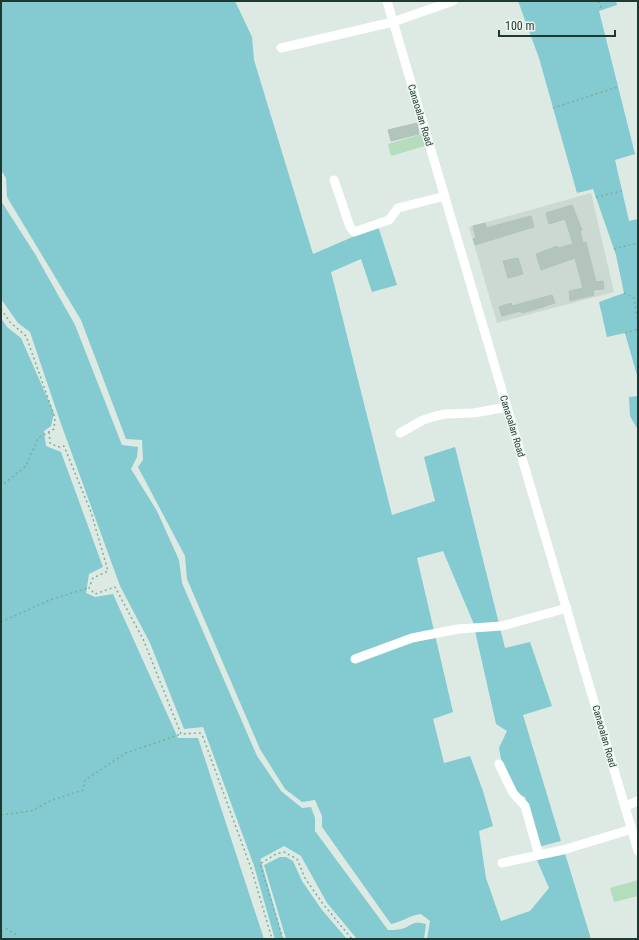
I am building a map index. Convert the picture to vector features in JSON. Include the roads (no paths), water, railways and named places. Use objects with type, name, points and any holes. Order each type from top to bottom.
[{"type":"street","name":"Canaoalan Road","points":[[387,1],[626,806],[638,851]]},
{"type":"street","points":[[281,48],[393,22],[453,1]]},
{"type":"street","points":[[334,180],[350,227],[354,232],[389,220],[398,208],[445,196]]},
{"type":"street","points":[[400,433],[424,420],[436,416],[474,413],[507,407]]},
{"type":"street","points":[[355,659],[412,638],[458,629],[502,626],[567,608]]},
{"type":"street","points":[[499,764],[513,794],[525,806],[539,855]]},
{"type":"street","points":[[626,806],[638,801]]},
{"type":"street","points":[[502,863],[563,850],[632,829]]},
{"type":"water","points":[[1,1],[235,1],[252,37],[254,60],[313,254],[378,226],[397,285],[372,292],[361,259],[331,272],[392,515],[435,501],[424,457],[455,447],[505,648],[530,642],[552,706],[523,715],[561,841],[538,847],[525,797],[515,793],[502,764],[499,748],[507,731],[496,724],[473,622],[443,551],[417,558],[453,712],[433,719],[444,763],[470,756],[483,791],[493,826],[479,831],[486,878],[501,921],[530,911],[549,888],[536,858],[564,850],[591,939],[427,939],[430,921],[421,914],[391,924],[322,827],[322,816],[315,800],[302,802],[285,789],[260,749],[187,579],[185,556],[138,467],[143,460],[142,440],[126,439],[81,320],[7,197],[6,178],[1,170]]},
{"type":"water","points":[[518,1],[616,1],[617,5],[599,11],[635,154],[615,160],[629,221],[638,219],[638,379],[625,333],[607,337],[599,302],[624,293],[616,255],[593,189],[577,193],[539,58]]},
{"type":"water","points":[[1,201],[35,254],[75,325],[122,445],[138,447],[137,457],[131,469],[157,511],[179,560],[182,583],[257,756],[281,791],[302,808],[311,807],[315,818],[315,831],[388,930],[405,928],[414,923],[426,924],[424,939],[357,939],[327,903],[301,856],[284,846],[253,863],[203,727],[184,729],[150,643],[120,586],[60,421],[30,332],[18,323],[1,299]]},
{"type":"water","points":[[1,318],[7,327],[21,338],[54,413],[51,426],[44,431],[46,446],[61,452],[103,567],[89,574],[86,593],[95,597],[113,594],[178,738],[198,738],[264,939],[1,939]]},
{"type":"water","points":[[638,396],[638,430],[630,416],[629,397]]},
{"type":"water","points":[[280,857],[286,857],[293,861],[302,881],[322,910],[347,939],[286,939],[264,865]]},
{"type":"waterway","points":[[254,851],[279,939]]}]
